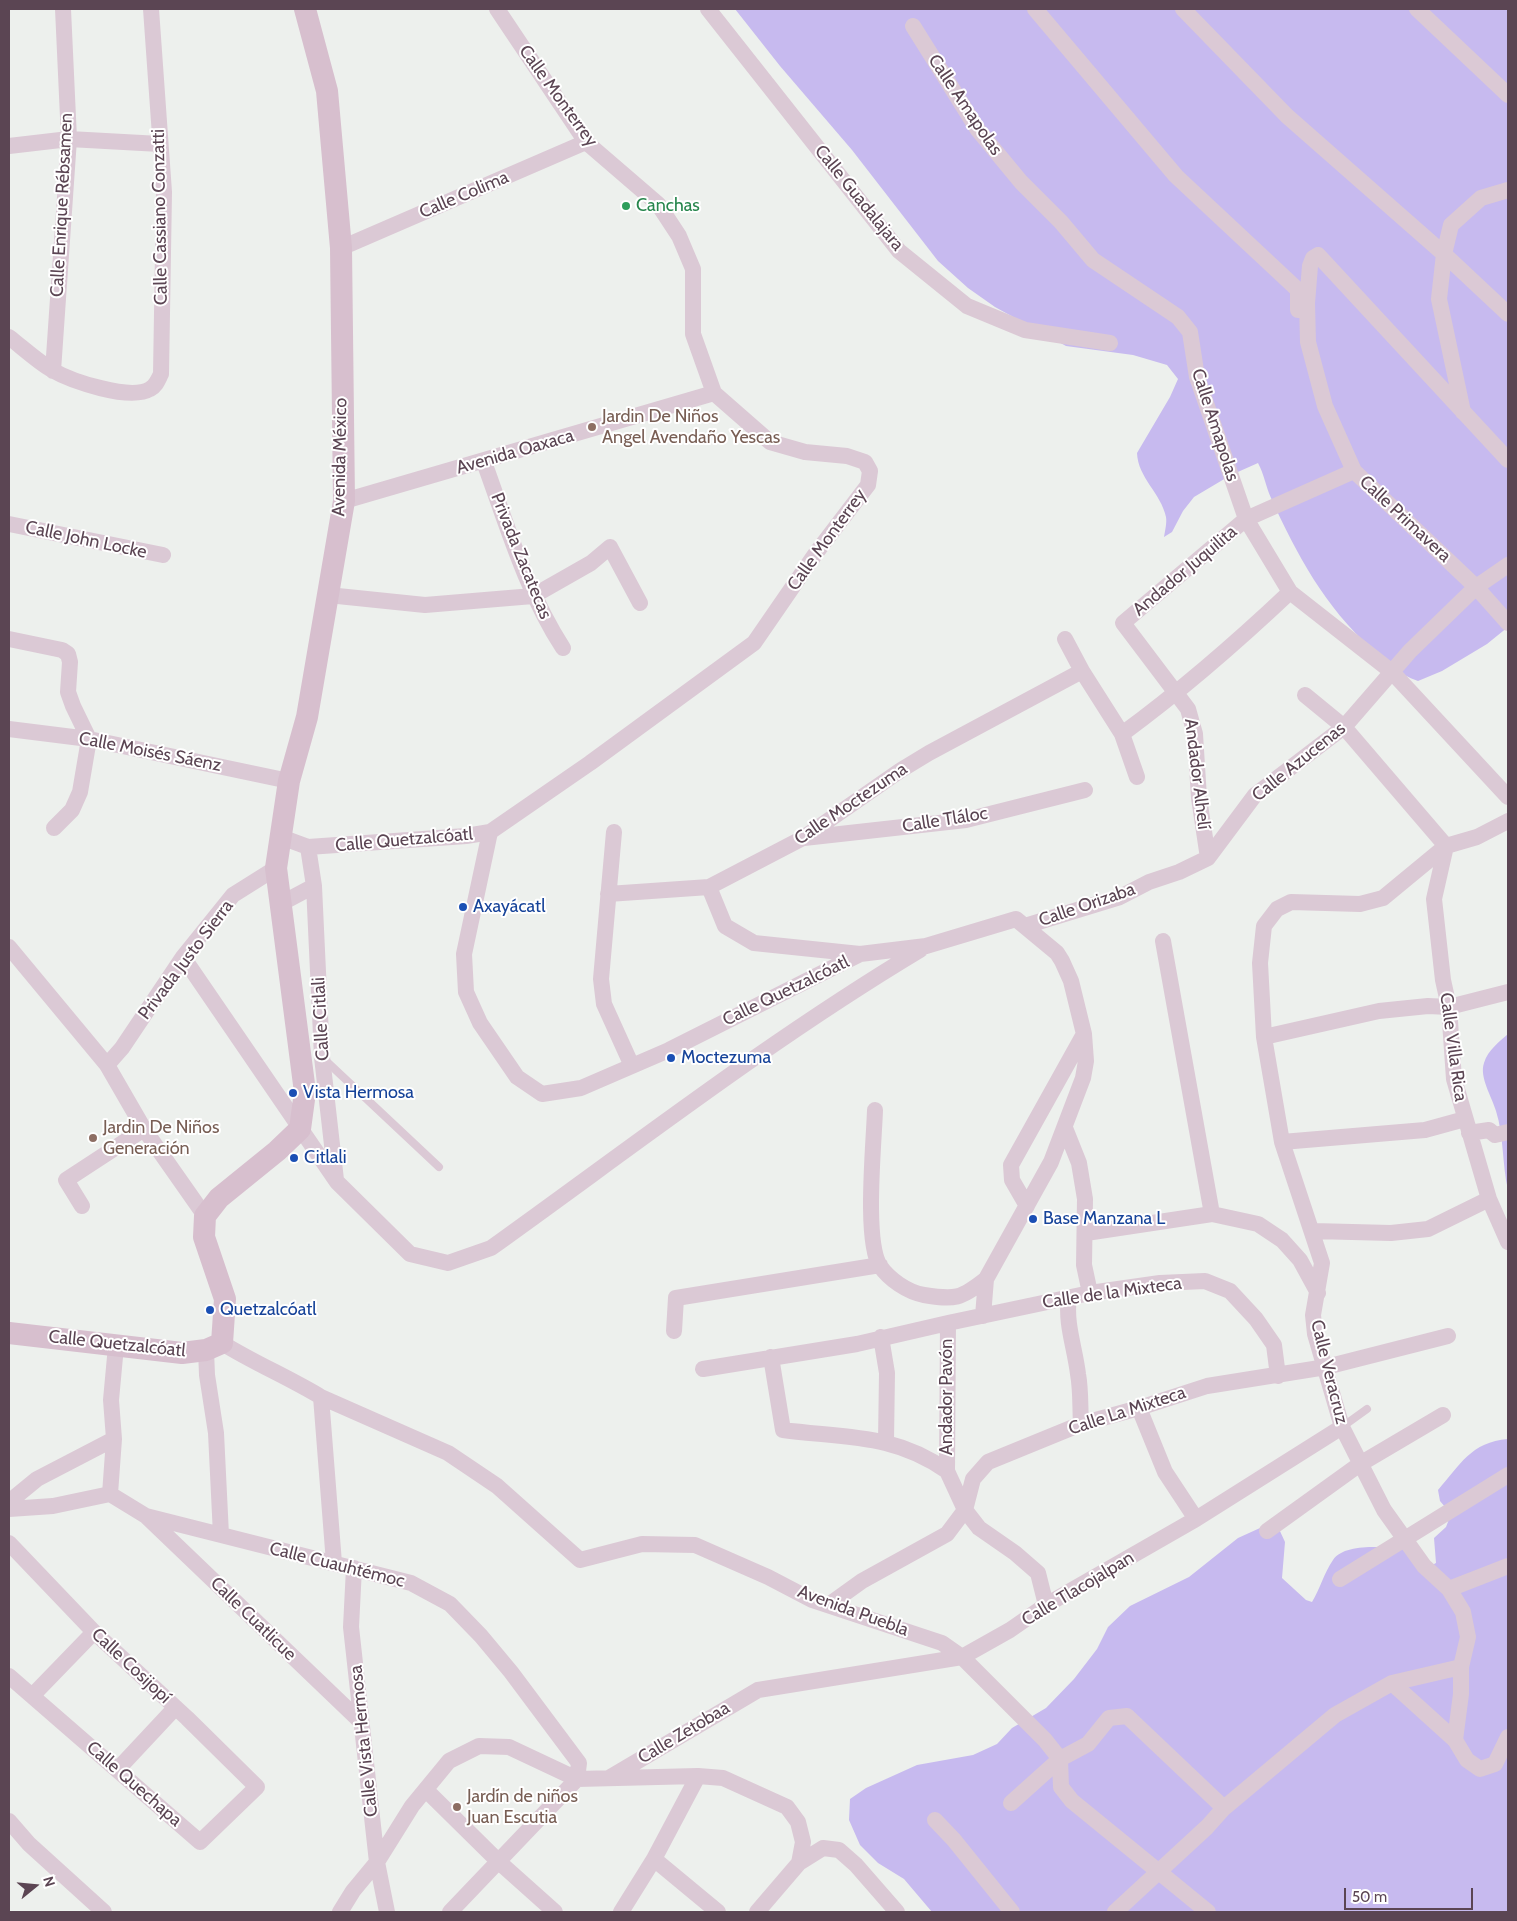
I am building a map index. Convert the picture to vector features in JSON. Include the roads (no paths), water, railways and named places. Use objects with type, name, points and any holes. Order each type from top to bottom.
[{"type":"street","name":"Calle Enrique Rébsamen","points":[[52,371],[69,139],[63,9]]},
{"type":"street","name":"Calle Cassiano Conzatti","points":[[52,371],[93,386],[135,394],[149,390],[157,384],[161,374],[164,192],[151,9]]},
{"type":"street","name":"Avenida México","points":[[282,903],[276,868],[290,781],[307,717],[344,501],[341,248],[327,91],[305,9]]},
{"type":"street","name":"Calle Monterrey","points":[[490,832],[590,763],[754,643],[816,553],[868,485],[870,471],[865,462],[847,456],[805,452],[770,442],[714,393],[693,334],[693,269],[679,236],[658,204],[586,142],[498,9]]},
{"type":"street","name":"Calle Guadalajara","points":[[708,9],[899,251],[967,306],[1026,330],[1110,343]]},
{"type":"street","points":[[1035,9],[1176,176],[1298,290],[1297,321],[1300,331],[1308,342]]},
{"type":"street","points":[[1183,9],[1287,116],[1444,254],[1508,314]]},
{"type":"street","points":[[1416,9],[1508,95]]},
{"type":"street","name":"Calle Amapolas","points":[[913,26],[978,130],[1021,182],[1061,222],[1093,260],[1178,317],[1190,332],[1197,377],[1246,520],[1290,592],[1392,672],[1508,797]]},
{"type":"street","points":[[9,146],[69,139],[160,144]]},
{"type":"street","name":"Calle Colima","points":[[341,248],[586,142]]},
{"type":"street","points":[[1508,190],[1481,198],[1451,225],[1444,254],[1439,300],[1464,412],[1508,460]]},
{"type":"street","name":"Calle Primavera","points":[[1464,412],[1318,255],[1313,258],[1310,266],[1307,303],[1308,342],[1325,406],[1354,471],[1476,587],[1508,623]]},
{"type":"street","points":[[9,337],[52,371]]},
{"type":"street","name":"Avenida Oaxaca","points":[[344,501],[484,462],[714,393]]},
{"type":"street","name":"Privada Zacatecas","points":[[484,462],[534,596],[546,622],[563,648]]},
{"type":"street","points":[[1246,520],[1354,471]]},
{"type":"street","name":"Andador Juquilita","points":[[1176,694],[1123,623],[1246,520]]},
{"type":"street","name":"Calle John Locke","points":[[9,524],[162,555]]},
{"type":"street","points":[[328,595],[425,605],[534,596],[591,563],[610,547],[640,603]]},
{"type":"street","name":"Calle Azucenas","points":[[1149,882],[1178,872],[1208,858],[1255,795],[1344,727],[1410,650],[1476,587],[1508,565]]},
{"type":"street","points":[[1122,734],[1176,694],[1238,642],[1290,592]]},
{"type":"street","points":[[9,639],[62,650],[68,654],[70,662],[68,692],[89,739],[80,792],[72,810],[54,828]]},
{"type":"street","points":[[1065,639],[1082,671],[1122,734],[1137,777]]},
{"type":"street","name":"Calle Moctezuma","points":[[608,894],[709,887],[803,838],[901,770],[1082,671]]},
{"type":"street","name":"Andador Alhelí","points":[[1176,694],[1188,709],[1195,734],[1199,798],[1208,858]]},
{"type":"street","points":[[1305,695],[1344,727],[1446,846],[1477,837],[1508,821]]},
{"type":"street","name":"Calle Moisés Sáenz","points":[[9,728],[89,739],[290,781]]},
{"type":"street","name":"Calle Tláloc","points":[[803,838],[966,820],[1085,790]]},
{"type":"street","name":"Calle Quetzalcóatl","points":[[308,848],[466,836],[490,832],[464,954],[466,992],[480,1022],[517,1077],[542,1094],[581,1088],[669,1050],[860,954],[926,946]]},
{"type":"street","points":[[614,832],[601,979],[604,1004],[632,1066]]},
{"type":"street","points":[[221,1535],[216,1433],[207,1375],[225,1299],[204,1237],[205,1216],[219,1198],[277,1151],[300,1129],[305,1092],[282,903],[314,886],[308,848],[281,837]]},
{"type":"street","name":"Calle Veracruz","points":[[1446,846],[1383,898],[1360,904],[1291,902],[1277,909],[1264,926],[1260,963],[1264,1037],[1282,1142],[1322,1263],[1313,1315],[1315,1334],[1342,1427],[1384,1510],[1424,1566],[1450,1589],[1463,1612],[1468,1637],[1461,1667],[1461,1694],[1455,1740]]},
{"type":"street","name":"Calle Villa Rica","points":[[1446,846],[1434,899],[1443,980],[1449,1007],[1454,1079],[1489,1199],[1508,1242]]},
{"type":"street","name":"Privada Justo Sierra","points":[[107,1065],[122,1048],[183,958],[233,895],[276,868]]},
{"type":"street","name":"Calle Orizaba","points":[[1025,926],[1120,897],[1149,882]]},
{"type":"street","name":"Calle Citlali","points":[[314,886],[322,1057],[336,1182]]},
{"type":"street","points":[[709,887],[724,926],[754,943],[860,954]]},
{"type":"street","points":[[875,1110],[871,1224],[875,1250],[880,1265],[897,1284],[918,1294],[951,1299],[970,1292],[986,1279],[1027,1206],[1065,1128],[1084,1078],[1086,1060],[1084,1034],[1071,981],[1062,961],[1057,953],[1016,919],[926,946]]},
{"type":"street","points":[[1163,941],[1212,1214]]},
{"type":"street","name":"Calle Quetzalcóatl","points":[[336,1182],[410,1254],[448,1263],[490,1248],[762,1053],[863,984],[926,946]]},
{"type":"street","points":[[9,947],[107,1065],[144,1129],[205,1216]]},
{"type":"street","points":[[183,958],[336,1182]]},
{"type":"street","points":[[1264,1037],[1379,1011],[1428,1006],[1449,1007],[1508,992]]},
{"type":"street","points":[[1027,1206],[1012,1180],[1010,1165],[1084,1034]]},
{"type":"street","points":[[1282,1142],[1467,1126],[1489,1130],[1495,1135],[1508,1132]]},
{"type":"street","points":[[1065,1128],[1079,1163],[1085,1199],[1086,1233],[1084,1264],[1090,1293]]},
{"type":"street","points":[[82,1206],[66,1180],[144,1129]]},
{"type":"street","points":[[1313,1231],[1391,1233],[1428,1229],[1489,1199]]},
{"type":"street","points":[[1086,1233],[1212,1214],[1258,1224],[1282,1240],[1300,1260],[1318,1293]]},
{"type":"street","points":[[674,1331],[676,1298],[880,1265]]},
{"type":"street","points":[[983,1316],[986,1279]]},
{"type":"street","name":"Calle de la Mixteca","points":[[703,1368],[857,1344],[881,1337],[1090,1293],[1160,1282],[1205,1281],[1230,1291],[1256,1319],[1274,1345],[1278,1376]]},
{"type":"street","points":[[1068,1298],[1066,1315],[1072,1336],[1079,1377],[1081,1424]]},
{"type":"street","name":"Andador Pavón","points":[[947,1471],[948,1323]]},
{"type":"street","name":"Calle Quetzalcóatl","points":[[9,1333],[182,1354],[214,1346]]},
{"type":"street","name":"Calle La Mixteca","points":[[830,1604],[862,1581],[947,1534],[965,1510],[973,1479],[988,1462],[1081,1424],[1207,1386],[1326,1367],[1448,1336]]},
{"type":"street","points":[[881,1337],[887,1373],[886,1441]]},
{"type":"street","points":[[9,1509],[54,1506],[110,1494],[114,1439],[111,1400],[116,1346]]},
{"type":"street","points":[[214,1346],[243,1356],[287,1376],[321,1397],[334,1563]]},
{"type":"street","points":[[771,1357],[782,1430],[886,1441],[931,1460],[947,1471],[965,1510],[979,1528],[1038,1573],[1046,1605]]},
{"type":"street","name":"Avenida Puebla","points":[[321,1397],[448,1453],[497,1486],[580,1560],[642,1544],[695,1545],[744,1566],[812,1600],[830,1604],[942,1643],[962,1657],[1045,1740],[1060,1758]]},
{"type":"street","points":[[1139,1408],[1165,1472],[1196,1519]]},
{"type":"street","points":[[1266,1530],[1360,1464],[1443,1415]]},
{"type":"street","name":"Calle Tlacojalpan","points":[[758,1690],[962,1657],[1010,1630],[1046,1605],[1196,1519],[1342,1427]]},
{"type":"street","points":[[9,1502],[37,1479],[114,1439]]},
{"type":"street","points":[[1340,1579],[1508,1475]]},
{"type":"street","name":"Calle Cuauhtémoc","points":[[110,1494],[146,1516],[411,1583],[450,1604],[511,1672],[579,1763],[577,1779]]},
{"type":"street","name":"Calle Cuatlicue","points":[[146,1516],[361,1722]]},
{"type":"street","name":"Calle Cosijopí","points":[[9,1542],[94,1632],[257,1788]]},
{"type":"street","points":[[1450,1589],[1508,1566]]},
{"type":"street","name":"Calle Vista Hermosa","points":[[354,1568],[351,1627],[377,1862],[386,1912]]},
{"type":"street","points":[[32,1696],[94,1632]]},
{"type":"street","points":[[1115,1912],[1207,1827],[1224,1808],[1335,1715],[1392,1683],[1461,1667]]},
{"type":"street","name":"Calle Quechapa","points":[[9,1676],[200,1842],[257,1788]]},
{"type":"street","points":[[1392,1683],[1455,1740],[1467,1760],[1480,1769],[1495,1764],[1508,1737]]},
{"type":"street","name":"Calle Zetobaa","points":[[609,1778],[758,1690]]},
{"type":"street","points":[[118,1769],[175,1708]]},
{"type":"street","points":[[1011,1803],[1060,1758],[1088,1744],[1109,1718],[1127,1716],[1224,1808]]},
{"type":"street","points":[[340,1912],[353,1891],[377,1862],[448,1761],[479,1746],[510,1746],[577,1779],[698,1776],[723,1778],[787,1807],[800,1828],[803,1842],[799,1863]]},
{"type":"street","points":[[1060,1758],[1061,1787],[1072,1801],[1208,1912]]},
{"type":"street","points":[[621,1912],[654,1859],[698,1776]]},
{"type":"street","points":[[450,1912],[577,1779]]},
{"type":"street","points":[[426,1790],[499,1862],[555,1912]]},
{"type":"street","points":[[934,1820],[954,1840],[1012,1912]]},
{"type":"street","points":[[9,1821],[29,1844],[104,1912]]},
{"type":"street","points":[[9,1838],[29,1844]]},
{"type":"street","points":[[756,1912],[799,1863],[823,1848],[839,1850],[856,1865],[897,1912]]},
{"type":"street","points":[[654,1859],[718,1912]]},
{"type":"lane","points":[[322,1057],[440,1167]]},
{"type":"lane","name":"Calle Tlacojalpan","points":[[1342,1427],[1367,1410]]},
{"type":"place","name":"Canchas","points":[[626,206]]},
{"type":"place","name":"Jardin De Niños Angel Avendaño Yescas","points":[[592,427]]},
{"type":"place","name":"Axayácatl","points":[[463,907]]},
{"type":"place","name":"Moctezuma","points":[[671,1058]]},
{"type":"place","name":"Vista Hermosa","points":[[293,1093]]},
{"type":"place","name":"Jardin De Niños Generación","points":[[93,1138]]},
{"type":"place","name":"Citlali","points":[[294,1158]]},
{"type":"place","name":"Base Manzana L","points":[[1033,1219]]},
{"type":"place","name":"Quetzalcóatl","points":[[210,1310]]},
{"type":"place","name":"Jardín de niños Juan Escutia","points":[[457,1807]]}]
